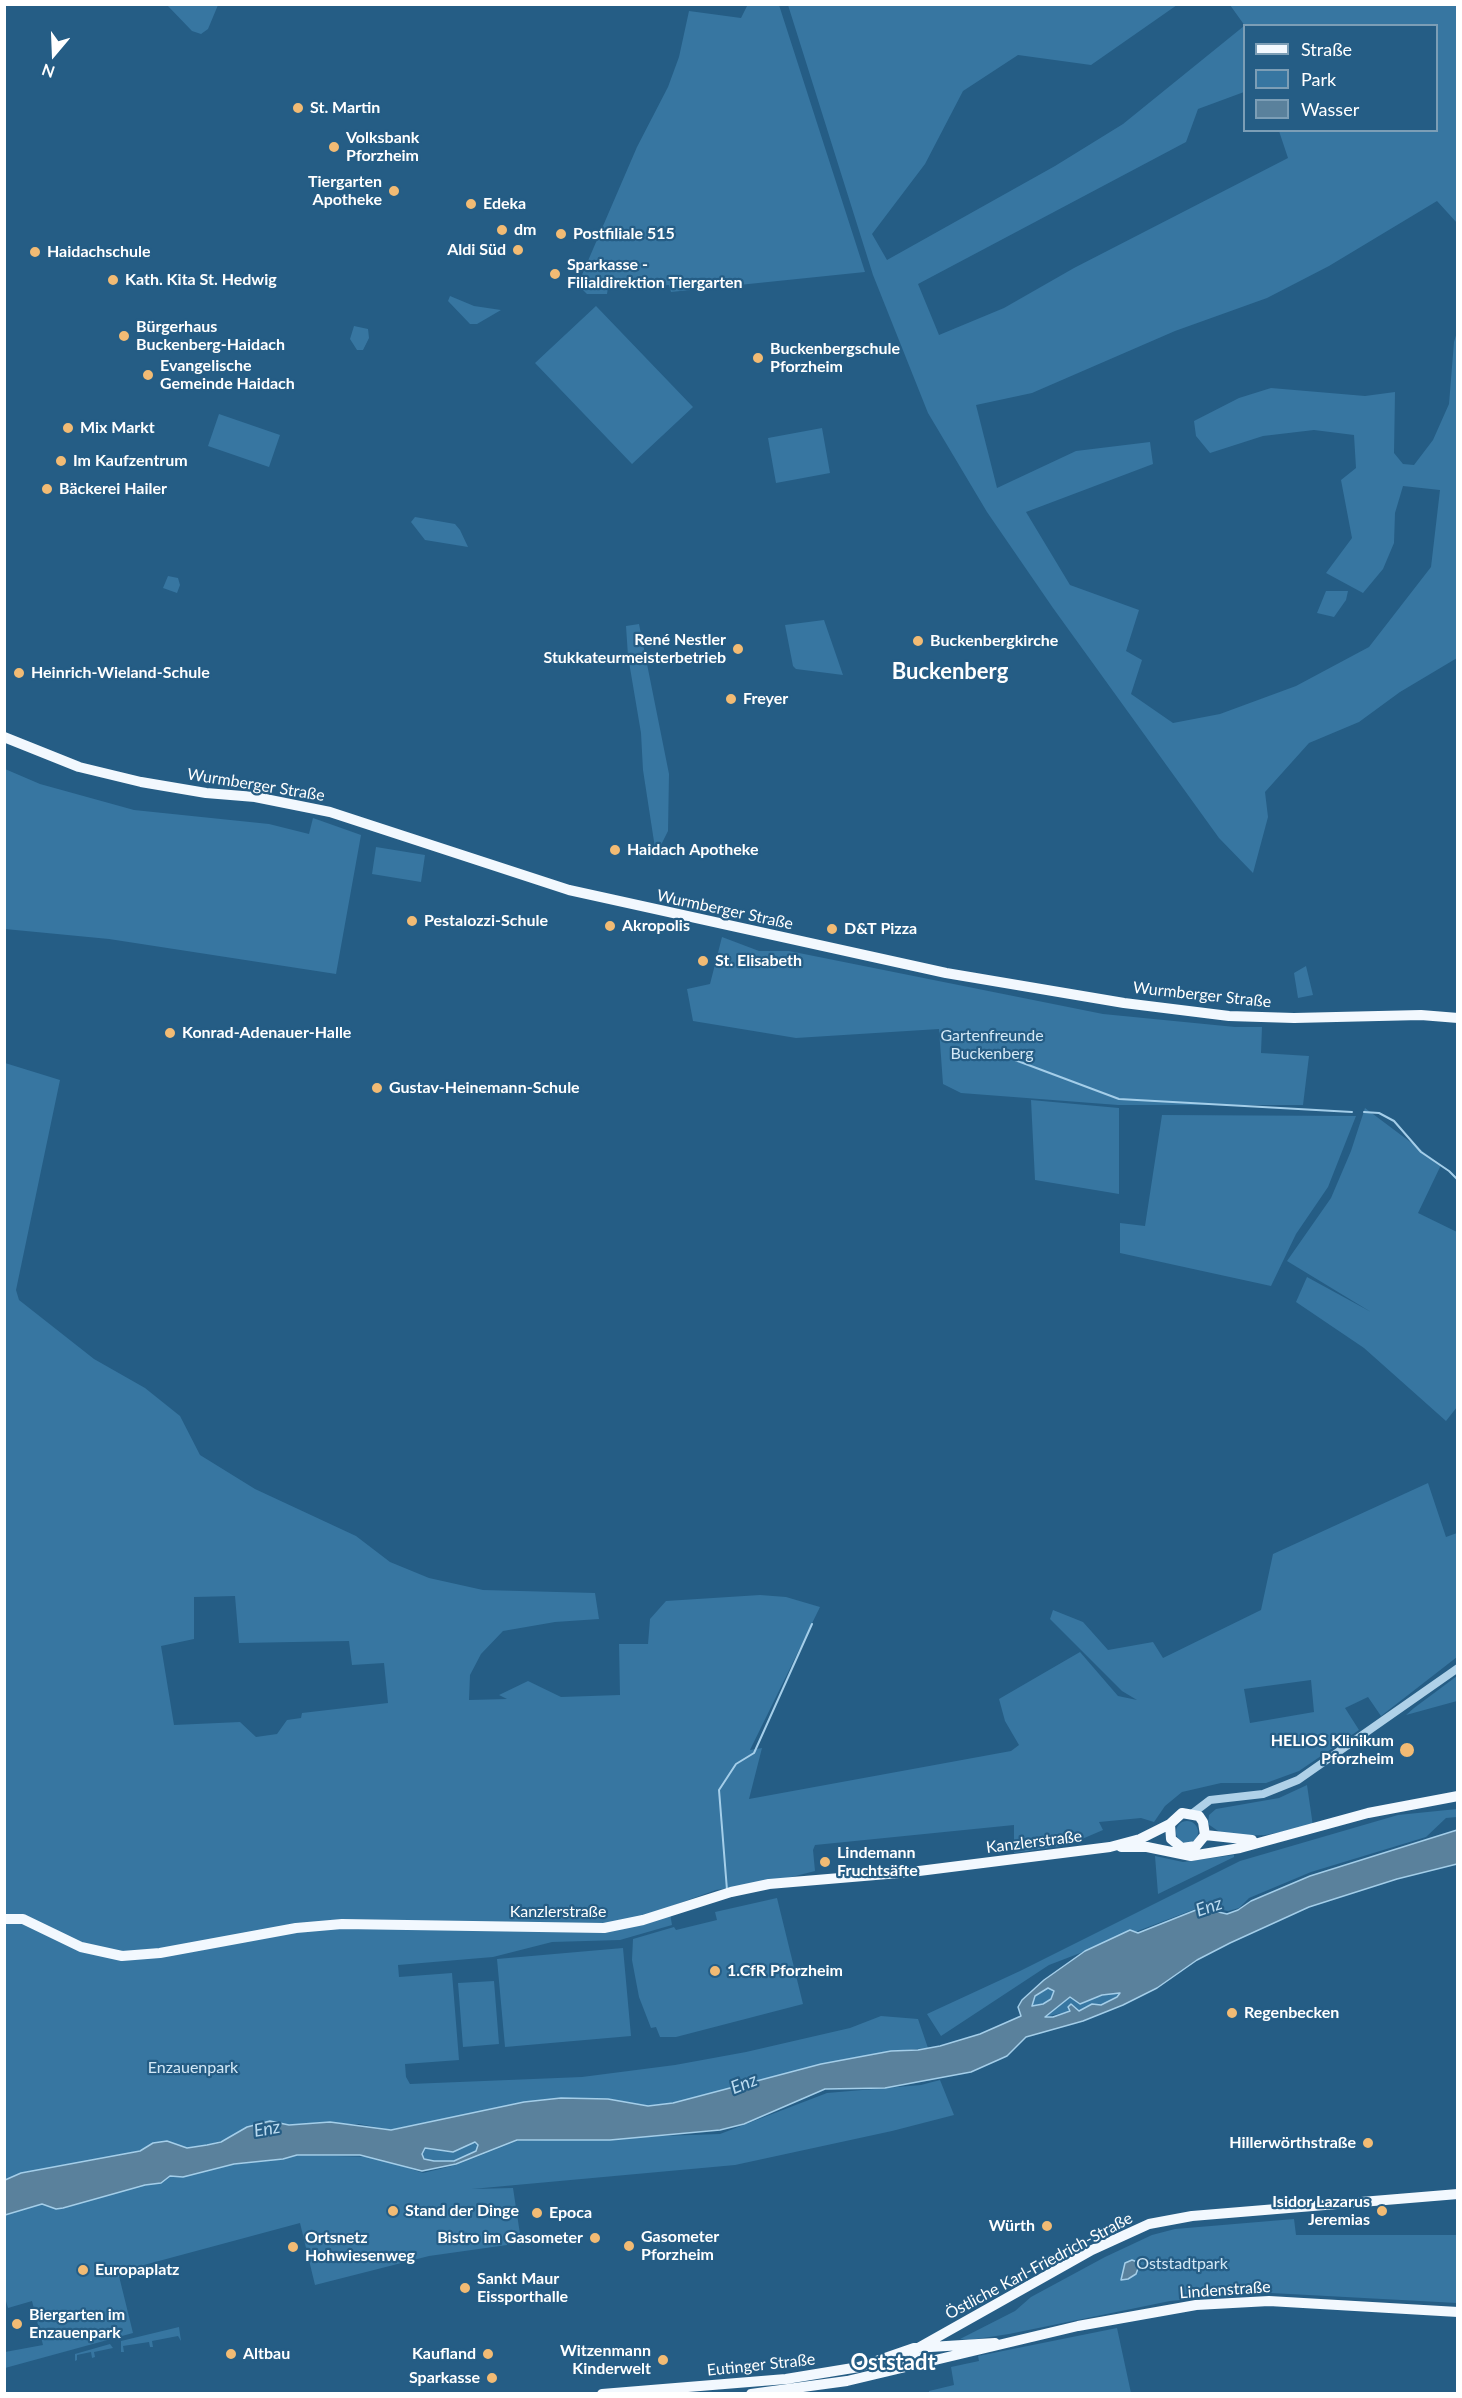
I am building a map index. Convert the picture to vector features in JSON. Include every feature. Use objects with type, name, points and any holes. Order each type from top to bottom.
[{"type":"main road","name":"Wurmberger Straße","points":[[4,737],[80,767],[141,782],[206,793],[255,797],[330,812],[569,890],[946,973],[1124,1003],[1229,1016],[1294,1018],[1421,1014],[1458,1018]]},
{"type":"main road","name":"Kanzlerstraße","points":[[4,1918],[22,1919],[61,1939],[108,1954],[160,1953],[284,1930],[342,1924],[604,1928],[636,1922],[726,1893],[769,1884],[911,1872],[1110,1847],[1147,1847],[1191,1856],[1240,1848],[1368,1813],[1458,1796]]},
{"type":"main road","name":"Kanzlerstraße","points":[[1110,1847],[1140,1839],[1170,1824],[1176,1815],[1193,1813]]},
{"type":"main road","points":[[1193,1813],[1203,1822],[1205,1835]]},
{"type":"main road","points":[[1170,1824],[1171,1839]]},
{"type":"main road","name":"Kanzlerstraße","points":[[1140,1839],[1171,1839],[1182,1848],[1196,1846],[1205,1835],[1239,1840],[1267,1840]]},
{"type":"main road","name":"Östliche Karl-Friedrich-Straße","points":[[898,2370],[914,2357],[918,2348],[940,2342],[1092,2250],[1149,2224],[1192,2216],[1458,2194]]},
{"type":"main road","name":"Lindenstraße","points":[[940,2342],[998,2343],[1173,2308],[1244,2301],[1458,2312]]},
{"type":"main road","points":[[940,2342],[944,2359]]},
{"type":"main road","name":"Lindenstraße","points":[[898,2370],[985,2350],[998,2343]]},
{"type":"main road","name":"Eutinger Straße","points":[[602,2394],[748,2383],[813,2375],[859,2367],[918,2348]]},
{"type":"main road","name":"Eutinger Straße","points":[[751,2394],[820,2385],[898,2370]]},
{"type":"street","points":[[1193,1813],[1210,1800],[1263,1794],[1289,1785],[1374,1729],[1458,1668]]},
{"type":"green space","points":[[748,4],[779,5],[865,272],[671,292],[669,285],[608,288],[607,294],[587,294],[580,287],[581,277],[637,147],[668,87],[679,57],[689,11],[741,18]]},
{"type":"green space","points":[[167,5],[218,5],[208,29],[201,34],[192,31]]},
{"type":"green space","points":[[788,5],[1177,5],[1091,65],[1018,55],[963,91],[925,164],[872,234],[887,260],[1055,166],[1123,124],[1243,27],[1243,92],[1198,109],[1186,142],[918,284],[939,335],[1004,308],[1074,268],[1288,158],[1279,132],[1438,132],[1438,24],[1244,24],[1230,5],[1457,5],[1457,223],[1437,201],[1329,266],[1267,298],[1175,331],[1032,393],[976,405],[997,488],[1076,451],[1150,442],[1153,464],[1026,512],[1070,585],[1139,610],[1126,651],[1142,660],[1131,694],[1173,723],[1220,714],[1296,686],[1369,647],[1431,567],[1440,490],[1403,486],[1395,513],[1394,543],[1383,569],[1363,593],[1326,573],[1352,538],[1341,480],[1356,468],[1354,435],[1314,430],[1263,436],[1210,453],[1196,436],[1194,421],[1239,398],[1271,388],[1365,396],[1395,392],[1394,453],[1403,464],[1414,465],[1433,440],[1449,404],[1454,342],[1457,332],[1457,658],[1400,692],[1359,722],[1309,743],[1265,792],[1268,817],[1253,873],[1219,838],[1053,608],[987,512],[928,413],[873,275]]},
{"type":"green space","points":[[450,296],[474,306],[501,310],[477,324],[470,324],[448,301]]},
{"type":"green space","points":[[596,306],[693,407],[632,464],[535,363]]},
{"type":"green space","points":[[354,326],[368,329],[369,338],[363,350],[357,350],[350,339]]},
{"type":"green space","points":[[219,414],[280,435],[269,467],[208,446]]},
{"type":"green space","points":[[822,428],[830,473],[776,483],[768,438]]},
{"type":"green space","points":[[415,517],[455,524],[468,547],[425,540],[411,522]]},
{"type":"green space","points":[[168,576],[178,578],[180,585],[177,593],[163,588]]},
{"type":"green space","points":[[1326,591],[1348,591],[1346,600],[1334,617],[1317,613]]},
{"type":"green space","points":[[824,620],[843,675],[796,669],[793,666],[785,625]]},
{"type":"green space","points":[[639,624],[669,774],[668,831],[659,849],[655,848],[643,770],[641,733],[628,656],[626,626]]},
{"type":"green space","points":[[5,769],[40,784],[134,810],[269,824],[309,834],[313,818],[361,835],[336,974],[109,939],[5,929]]},
{"type":"green space","points":[[376,847],[425,855],[421,882],[372,874]]},
{"type":"green space","name":"Gartenfreunde Buckenberg","points":[[722,937],[759,951],[789,951],[1103,1014],[1235,1027],[1262,1027],[1261,1053],[1309,1056],[1303,1105],[1118,1105],[961,1093],[943,1084],[939,1029],[796,1038],[693,1021],[687,989],[710,984]]},
{"type":"green space","points":[[1306,966],[1313,995],[1298,998],[1294,973]]},
{"type":"green space","name":"Enzauenpark","points":[[5,1063],[60,1080],[16,1290],[19,1300],[94,1359],[145,1388],[180,1416],[200,1455],[255,1489],[356,1536],[390,1562],[429,1578],[483,1590],[595,1593],[599,1619],[555,1622],[503,1631],[481,1654],[470,1675],[469,1700],[507,1699],[499,1695],[528,1681],[561,1697],[620,1695],[619,1644],[648,1644],[650,1619],[666,1601],[760,1595],[786,1597],[820,1607],[750,1750],[762,1748],[749,1799],[1011,1751],[1019,1745],[1005,1721],[999,1699],[1080,1652],[1118,1696],[1137,1700],[1122,1691],[1050,1619],[1053,1610],[1083,1622],[1108,1650],[1153,1642],[1163,1658],[1261,1610],[1273,1554],[1428,1483],[1446,1537],[1457,1533],[1457,1657],[1381,1716],[1368,1697],[1345,1708],[1359,1730],[1299,1771],[1266,1783],[1221,1783],[1182,1792],[1165,1806],[1154,1822],[1141,1818],[1099,1822],[1103,1830],[1068,1845],[1014,1853],[1014,1825],[815,1845],[813,1850],[815,1871],[776,1881],[716,1890],[669,1907],[672,1925],[620,1940],[552,1942],[493,1957],[398,1965],[399,1977],[452,1973],[459,2060],[405,2064],[406,2077],[410,2084],[582,2077],[675,2065],[746,2052],[850,2028],[881,2016],[918,2019],[928,2048],[891,2051],[821,2064],[673,2103],[648,2106],[608,2099],[561,2098],[524,2102],[391,2130],[359,2124],[289,2125],[280,2123],[207,2145],[187,2148],[167,2141],[153,2143],[140,2151],[5,2180]],"holes":[[[235,1596],[239,1643],[349,1641],[352,1665],[384,1663],[388,1703],[302,1713],[301,1718],[287,1720],[277,1734],[256,1737],[240,1722],[174,1725],[161,1646],[194,1639],[194,1597]],[[1311,1680],[1314,1712],[1250,1723],[1244,1689]]]},
{"type":"green space","points":[[1031,1100],[1119,1108],[1119,1194],[1035,1180]]},
{"type":"green space","points":[[1365,1108],[1441,1165],[1418,1213],[1457,1232],[1457,1407],[1446,1421],[1364,1348],[1296,1302],[1307,1277],[1371,1312],[1287,1261],[1331,1198],[1351,1151]]},
{"type":"green space","points":[[1162,1115],[1356,1116],[1328,1187],[1296,1234],[1271,1286],[1120,1253],[1120,1223],[1145,1226]]},
{"type":"green space","points":[[1457,1676],[1457,1701],[1406,1715],[1414,1708]]},
{"type":"green space","points":[[1307,1785],[1313,1826],[1265,1835],[1237,1836],[1221,1833],[1208,1824],[1209,1815],[1216,1809],[1279,1798]]},
{"type":"green space","points":[[1457,1809],[1457,1817],[1446,1818],[1426,1837],[1311,1872],[1249,1898],[1239,1908],[1228,1911],[1203,1906],[1049,1965],[941,2036],[927,2014],[1020,1971],[1240,1861],[1398,1815]]},
{"type":"green space","points":[[1187,1821],[1195,1824],[1198,1832],[1195,1840],[1187,1843],[1179,1840],[1176,1832],[1179,1824]]},
{"type":"green space","points":[[1234,1855],[1158,1894],[1155,1856],[1183,1862]]},
{"type":"green space","name":"1.CfR Pforzheim","points":[[777,1898],[803,2004],[676,2037],[660,2037],[656,2027],[651,2028],[639,1997],[632,1960],[633,1939],[674,1927],[676,1930],[717,1920],[715,1912]]},
{"type":"green space","points":[[623,1948],[631,2036],[505,2047],[497,1959]]},
{"type":"green space","points":[[494,1981],[499,2044],[463,2047],[458,1983]]},
{"type":"green space","points":[[1048,1988],[1054,1991],[1051,1999],[1043,2004],[1032,2006],[1035,1996]]},
{"type":"green space","points":[[1120,1993],[1117,1998],[1101,2005],[1088,2006],[1079,2011],[1073,2005],[1070,2011],[1045,2017],[1070,1997],[1080,2004],[1102,1995]]},
{"type":"green space","points":[[940,2080],[954,2115],[892,2131],[735,2165],[472,2189],[513,2188],[520,2234],[506,2237],[507,2245],[429,2256],[315,2285],[300,2223],[118,2272],[133,2333],[5,2368],[5,2352],[43,2345],[32,2301],[8,2308],[5,2298],[5,2215],[42,2204],[55,2209],[63,2208],[170,2176],[183,2177],[234,2164],[283,2159],[297,2155],[374,2157],[423,2173],[456,2165],[517,2141],[720,2134],[827,2093],[921,2085]]},
{"type":"green space","points":[[472,2142],[478,2145],[476,2151],[454,2161],[424,2159],[422,2154],[425,2148],[453,2151]]},
{"type":"green space","name":"Oststadtpark","points":[[1457,2201],[1457,2303],[1271,2293],[1245,2294],[1170,2301],[1009,2334],[970,2340],[960,2339],[1015,2311],[1031,2297],[1105,2257],[1152,2235],[1175,2229],[1294,2219],[1296,2235],[1456,2235]]},
{"type":"green space","points":[[179,2327],[181,2341],[178,2336],[152,2341],[153,2347],[150,2347],[149,2342],[123,2346],[124,2352],[121,2352],[121,2341]]},
{"type":"green space","points":[[1117,2328],[1131,2393],[929,2393],[929,2391],[954,2385],[951,2367],[979,2361],[978,2356]]},
{"type":"green space","points":[[110,2344],[113,2348],[94,2352],[95,2357],[92,2358],[91,2352],[77,2355],[75,2361],[75,2354]]},
{"type":"water","name":"Enz","points":[[1457,1830],[1457,1864],[1397,1879],[1309,1907],[1197,1960],[1157,1988],[1123,2005],[1083,2021],[1026,2037],[1007,2056],[971,2072],[885,2088],[825,2089],[744,2124],[720,2130],[610,2140],[517,2140],[456,2164],[422,2171],[360,2155],[297,2155],[283,2159],[234,2164],[183,2177],[170,2176],[161,2183],[145,2185],[63,2208],[56,2209],[42,2204],[5,2215],[5,2180],[21,2173],[140,2151],[153,2143],[167,2141],[187,2148],[207,2145],[221,2142],[247,2127],[270,2121],[289,2125],[330,2122],[391,2130],[524,2102],[561,2098],[608,2099],[648,2106],[673,2103],[821,2064],[891,2051],[940,2046],[980,2034],[1021,2016],[1018,2007],[1022,2000],[1044,1980],[1085,1951],[1130,1930],[1138,1933],[1201,1908],[1227,1914],[1251,1901],[1310,1876]],"holes":[[[1048,1988],[1054,1991],[1051,1999],[1043,2004],[1032,2006],[1035,1996]],[[1120,1993],[1101,2005],[1092,2004],[1079,2011],[1071,2004],[1068,2007],[1070,2011],[1053,2017],[1045,2017],[1070,1997],[1080,2004],[1102,1995]],[[475,2142],[478,2145],[476,2151],[454,2161],[424,2159],[422,2154],[425,2148],[453,2152]]]},
{"type":"water","points":[[1132,2260],[1140,2263],[1136,2274],[1121,2280],[1125,2263]]},
{"type":"waterway","points":[[1015,1060],[1119,1099],[1352,1112]]},
{"type":"waterway","points":[[1364,1112],[1379,1113],[1394,1121],[1421,1152],[1458,1180]]},
{"type":"waterway","points":[[727,1890],[719,1790],[736,1764],[754,1753],[812,1624]]},
{"type":"place","name":"St. Martin","points":[[298,108]]},
{"type":"place","name":"Volksbank Pforzheim","points":[[334,147]]},
{"type":"place","name":"Tiergarten Apotheke","points":[[394,191]]},
{"type":"place","name":"Edeka","points":[[471,204]]},
{"type":"place","name":"dm","points":[[502,230]]},
{"type":"place","name":"Postfiliale 515","points":[[561,234]]},
{"type":"place","name":"Aldi Süd","points":[[518,250]]},
{"type":"place","name":"Haidachschule","points":[[35,252]]},
{"type":"place","name":"Sparkasse - Filialdirektion Tiergarten","points":[[555,274]]},
{"type":"place","name":"Kath. Kita St. Hedwig","points":[[113,280]]},
{"type":"place","name":"Bürgerhaus Buckenberg-Haidach","points":[[124,336]]},
{"type":"place","name":"Buckenbergschule Pforzheim","points":[[758,358]]},
{"type":"place","name":"Evangelische Gemeinde Haidach","points":[[148,375]]},
{"type":"place","name":"Mix Markt","points":[[68,428]]},
{"type":"place","name":"Im Kaufzentrum","points":[[61,461]]},
{"type":"place","name":"Bäckerei Hailer","points":[[47,489]]},
{"type":"place","name":"Buckenbergkirche","points":[[918,641]]},
{"type":"place","name":"René Nestler Stukkateurmeisterbetrieb","points":[[738,649]]},
{"type":"place","name":"Heinrich-Wieland-Schule","points":[[19,673]]},
{"type":"place","name":"Freyer","points":[[731,699]]},
{"type":"place","name":"Haidach Apotheke","points":[[615,850]]},
{"type":"place","name":"Pestalozzi-Schule","points":[[412,921]]},
{"type":"place","name":"Akropolis","points":[[610,926]]},
{"type":"place","name":"D&T Pizza","points":[[832,929]]},
{"type":"place","name":"St. Elisabeth","points":[[703,961]]},
{"type":"place","name":"Konrad-Adenauer-Halle","points":[[170,1033]]},
{"type":"place","name":"Gustav-Heinemann-Schule","points":[[377,1088]]},
{"type":"place","name":"HELIOS Klinikum Pforzheim","points":[[1407,1750]]},
{"type":"place","name":"Lindemann Fruchtsäfte","points":[[825,1862]]},
{"type":"place","name":"1.CfR Pforzheim","points":[[715,1971]]},
{"type":"place","name":"Regenbecken","points":[[1232,2013]]},
{"type":"place","name":"Hillerwörthstraße","points":[[1368,2143]]},
{"type":"place","name":"Stand der Dinge","points":[[393,2211]]},
{"type":"place","name":"Isidor Lazarus Jeremias","points":[[1382,2211]]},
{"type":"place","name":"Epoca","points":[[537,2213]]},
{"type":"place","name":"Würth","points":[[1047,2226]]},
{"type":"place","name":"Bistro im Gasometer","points":[[595,2238]]},
{"type":"place","name":"Gasometer Pforzheim","points":[[629,2246]]},
{"type":"place","name":"Ortsnetz Hohwiesenweg","points":[[293,2247]]},
{"type":"place","name":"Europaplatz","points":[[83,2270]]},
{"type":"place","name":"Sankt Maur Eissporthalle","points":[[465,2288]]},
{"type":"place","name":"Biergarten im Enzauenpark","points":[[17,2324]]},
{"type":"place","name":"Altbau","points":[[231,2354]]},
{"type":"place","name":"Kaufland","points":[[488,2354]]},
{"type":"place","name":"Witzenmann Kinderwelt","points":[[663,2360]]},
{"type":"place","name":"Sparkasse","points":[[492,2378]]},
{"type":"district","name":"Buckenberg","points":[[950,672]]},
{"type":"district","name":"Oststadt","points":[[893,2363]]}]
